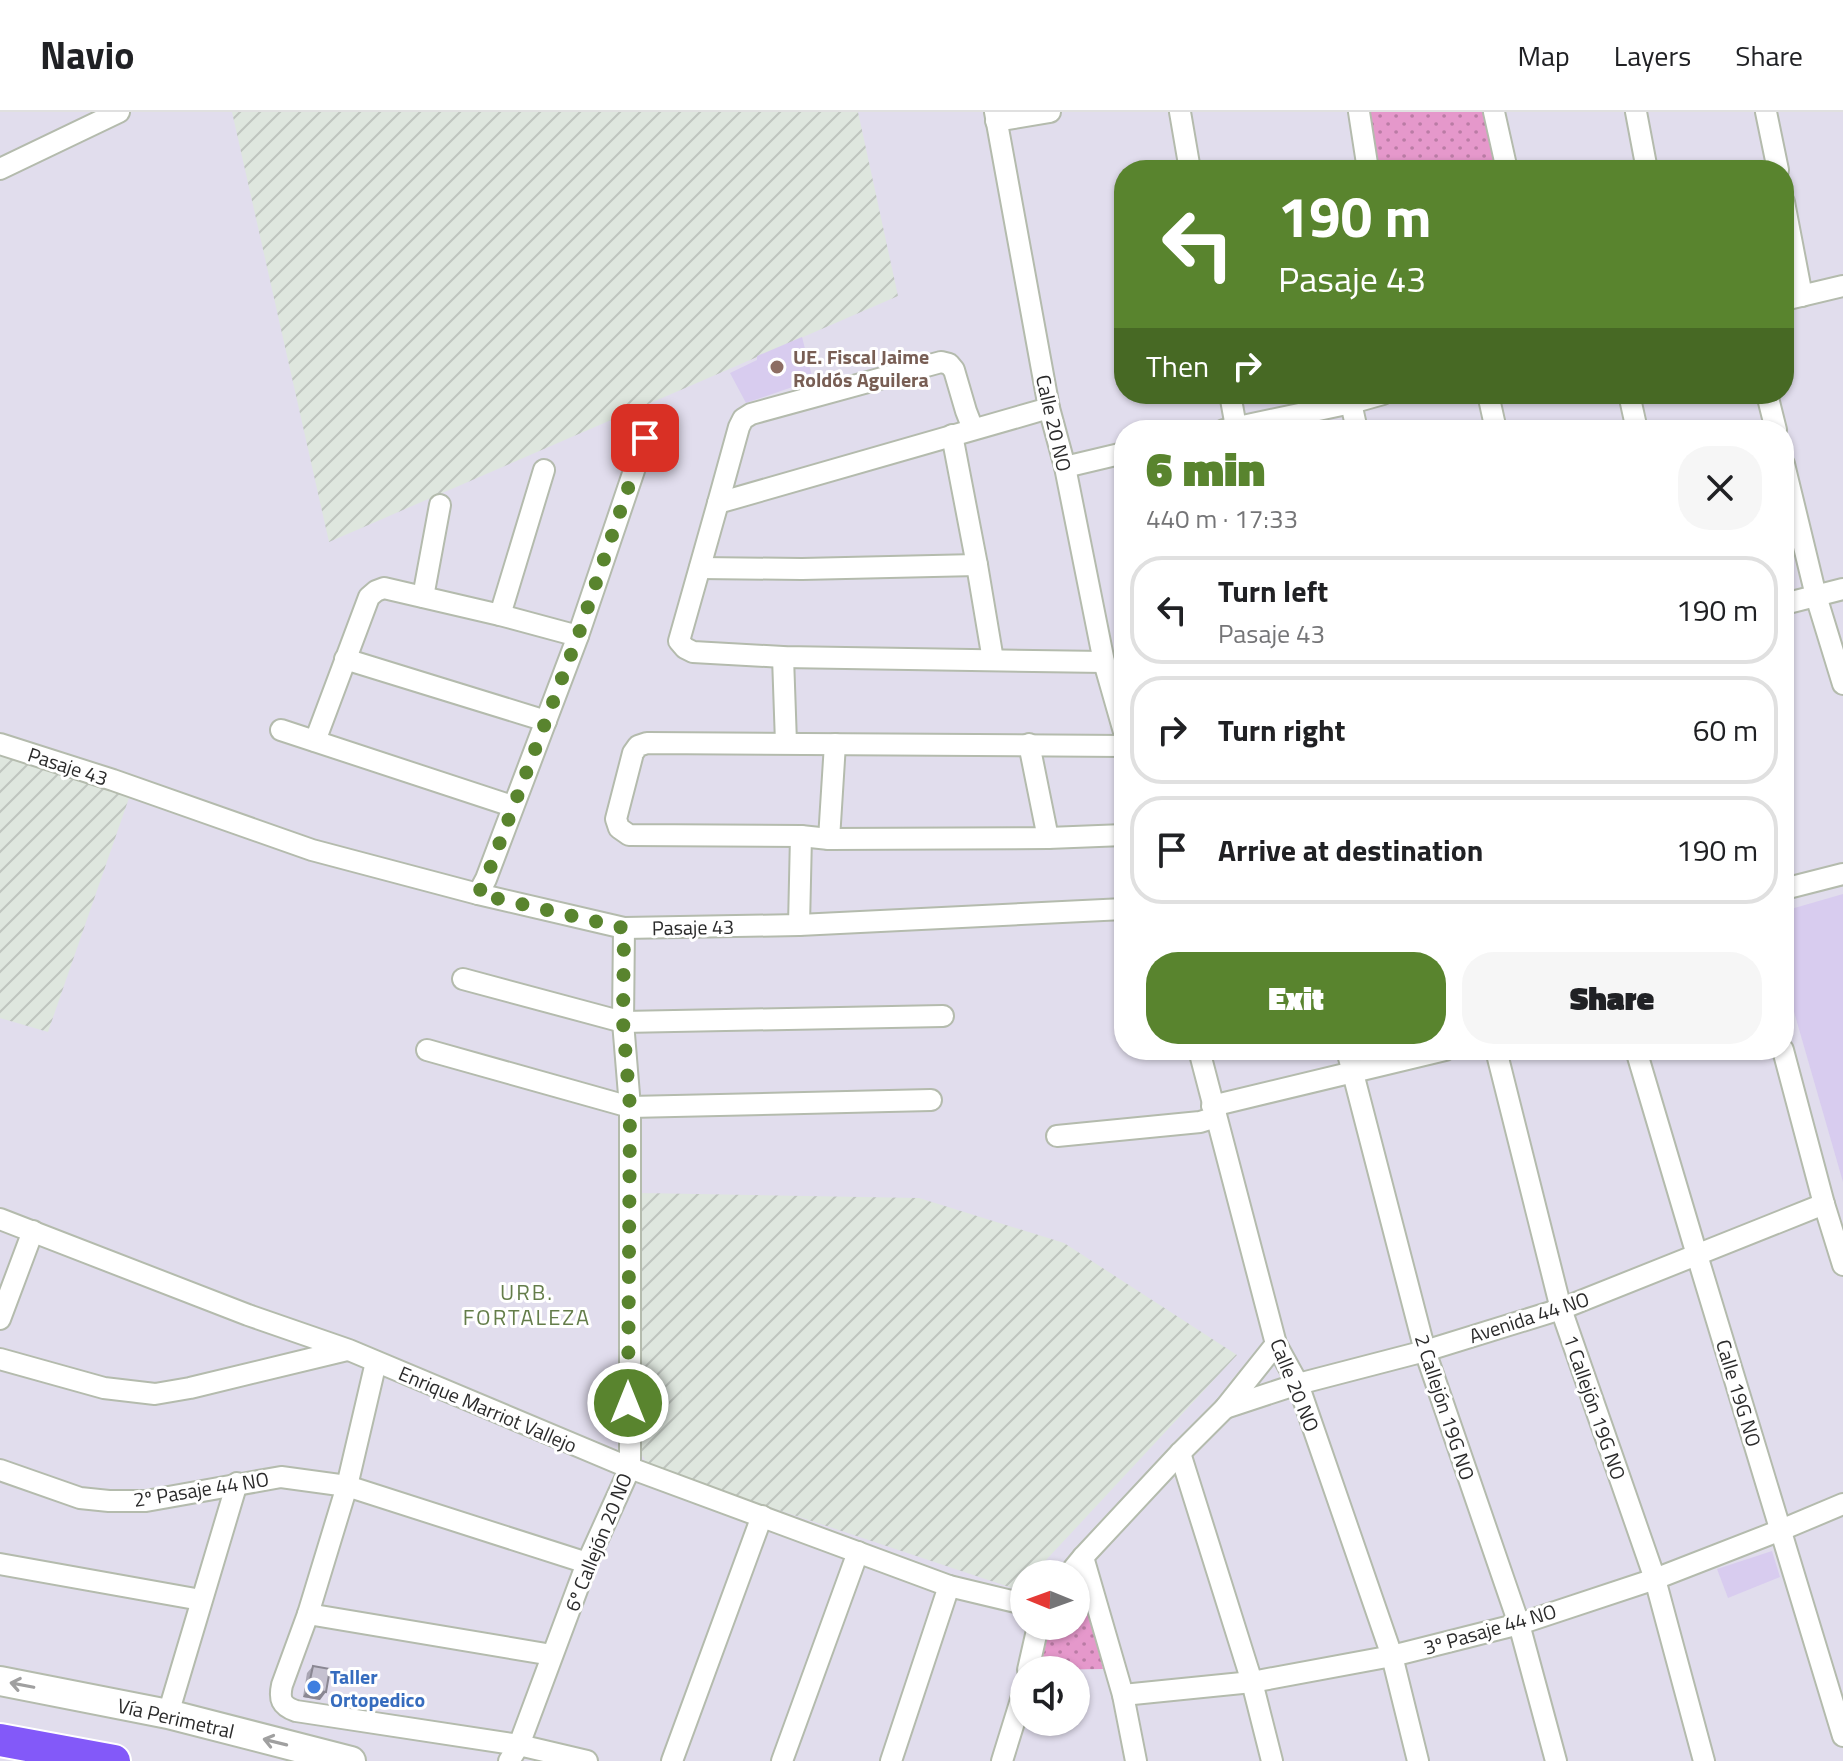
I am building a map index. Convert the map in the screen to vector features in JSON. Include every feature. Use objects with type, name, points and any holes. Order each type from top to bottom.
[{"type":"highway","points":[[15,1743],[114,1761]]},
{"type":"main road","name":"Vía Perimetral","points":[[0,1681],[168,1714],[351,1761]]},
{"type":"street","points":[[0,169],[119,112]]},
{"type":"street","points":[[996,116],[1050,112]]},
{"type":"street","points":[[1180,112],[1188,160]]},
{"type":"street","points":[[1359,112],[1366,160]]},
{"type":"street","points":[[1494,112],[1505,160]]},
{"type":"street","points":[[1636,112],[1645,160]]},
{"type":"street","points":[[1766,112],[1776,160]]},
{"type":"street","name":"Calle 20 NO","points":[[996,116],[1049,408],[1065,467],[1104,662],[1114,697]]},
{"type":"street","points":[[1794,298],[1843,286]]},
{"type":"street","points":[[973,429],[954,370],[949,364],[941,362],[751,414],[743,419],[679,641],[693,652],[783,657],[1104,662]]},
{"type":"street","points":[[1272,420],[1346,404]]},
{"type":"street","points":[[718,503],[1049,408]]},
{"type":"street","points":[[952,435],[993,660]]},
{"type":"street","points":[[478,894],[578,636],[645,438]]},
{"type":"street","points":[[1065,467],[1114,455]]},
{"type":"street","points":[[500,615],[544,470]]},
{"type":"street","points":[[423,597],[440,505]]},
{"type":"street","points":[[1794,505],[1816,596],[1843,684]]},
{"type":"street","points":[[700,568],[977,565]]},
{"type":"street","points":[[315,741],[369,597],[376,591],[384,588],[578,636]]},
{"type":"street","points":[[1794,602],[1843,589]]},
{"type":"street","points":[[783,657],[786,743]]},
{"type":"street","points":[[345,659],[546,721]]},
{"type":"street","points":[[281,730],[512,806]]},
{"type":"street","points":[[1114,746],[647,743],[638,746],[633,753],[616,819],[619,828],[629,835],[801,836],[829,839],[1114,835]]},
{"type":"street","name":"Pasaje 43","points":[[0,744],[312,850],[478,894],[624,928],[799,925],[1114,909]]},
{"type":"street","points":[[829,839],[835,744]]},
{"type":"street","points":[[1029,744],[1048,838]]},
{"type":"street","points":[[799,925],[801,836]]},
{"type":"street","points":[[1794,886],[1843,874]]},
{"type":"street","name":"6º Callejón 20 NO","points":[[514,1753],[587,1563],[630,1468],[630,1107],[623,1022],[624,928]]},
{"type":"street","points":[[463,979],[623,1022],[943,1016]]},
{"type":"street","points":[[427,1050],[630,1107],[931,1100]]},
{"type":"street","name":"Calle 20 NO","points":[[1201,1060],[1276,1344],[1298,1384],[1392,1656],[1418,1761]]},
{"type":"street","name":"2 Callejón 19G NO","points":[[1349,1060],[1425,1351],[1519,1624],[1556,1761]]},
{"type":"street","points":[[1057,1136],[1200,1122],[1214,1112],[1405,1060]]},
{"type":"street","name":"1 Callejón 19G NO","points":[[1499,1060],[1561,1309],[1655,1579],[1704,1761]]},
{"type":"street","name":"Calle 19G NO","points":[[1639,1060],[1843,1736]]},
{"type":"street","points":[[1786,1060],[1843,1265]]},
{"type":"street","name":"Avenida 44 NO","points":[[1225,1408],[1561,1309],[1824,1204]]},
{"type":"street","name":"Enrique Marriot Vallejo","points":[[0,1219],[248,1315],[349,1350],[630,1468],[949,1586],[1010,1601]]},
{"type":"street","points":[[0,1319],[33,1231]]},
{"type":"street","points":[[1081,1560],[1225,1408],[1276,1344]]},
{"type":"street","points":[[0,1359],[104,1388],[155,1394],[349,1350]]},
{"type":"street","points":[[376,1362],[347,1486],[280,1696],[282,1704],[296,1711],[514,1753],[587,1761]]},
{"type":"street","points":[[1180,1453],[1252,1682],[1272,1761]]},
{"type":"street","name":"2º Pasaje 44 NO","points":[[0,1470],[80,1498],[109,1501],[146,1501],[281,1477],[347,1486],[587,1563]]},
{"type":"street","points":[[168,1714],[237,1483]]},
{"type":"street","name":"3º Pasaje 44 NO","points":[[1123,1695],[1252,1682],[1392,1656],[1519,1624],[1655,1579],[1843,1504]]},
{"type":"street","points":[[672,1761],[762,1516]]},
{"type":"street","points":[[782,1761],[858,1552]]},
{"type":"street","points":[[1083,1557],[1123,1695],[1136,1761]]},
{"type":"street","points":[[0,1564],[201,1600]]},
{"type":"street","points":[[891,1761],[949,1586]]},
{"type":"street","points":[[308,1614],[552,1655]]},
{"type":"street","points":[[1002,1761],[1010,1735]]},
{"type":"shaded area","points":[[232,112],[858,112],[898,296],[329,542]]},
{"type":"shaded area","points":[[1365,112],[1487,112],[1498,160],[1373,160]]},
{"type":"shaded area","name":"UE. Fiscal Jaime Roldós Aguilera","points":[[802,337],[813,380],[746,403],[730,373],[757,360],[757,356]]},
{"type":"shaded area","points":[[0,755],[130,795],[48,1032],[0,1018]]},
{"type":"shaded area","points":[[1843,894],[1843,1182],[1794,1012],[1794,908]]},
{"type":"shaded area","points":[[641,1193],[919,1198],[1064,1243],[1237,1355],[1046,1560],[1010,1560],[1010,1587],[656,1469],[647,1463],[640,1452]]},
{"type":"shaded area","points":[[1772,1551],[1780,1577],[1728,1598],[1717,1569]]},
{"type":"shaded area","points":[[1090,1613],[1103,1669],[1090,1669],[1090,1656],[1043,1656],[1047,1640],[1090,1640]]},
{"type":"building","points":[[313,1666],[330,1669],[326,1692],[308,1689]]},
{"type":"place","name":"UE. Fiscal Jaime Roldós Aguilera","points":[[777,367]]},
{"type":"place","name":"Taller Ortopedico","points":[[314,1687]]},
{"type":"district","name":"URB. FORTALEZA","points":[[527,1304]]},
{"type":"route","points":[[628,1403],[630,1107],[623,1022],[624,928],[478,894],[578,636],[645,438]]}]
